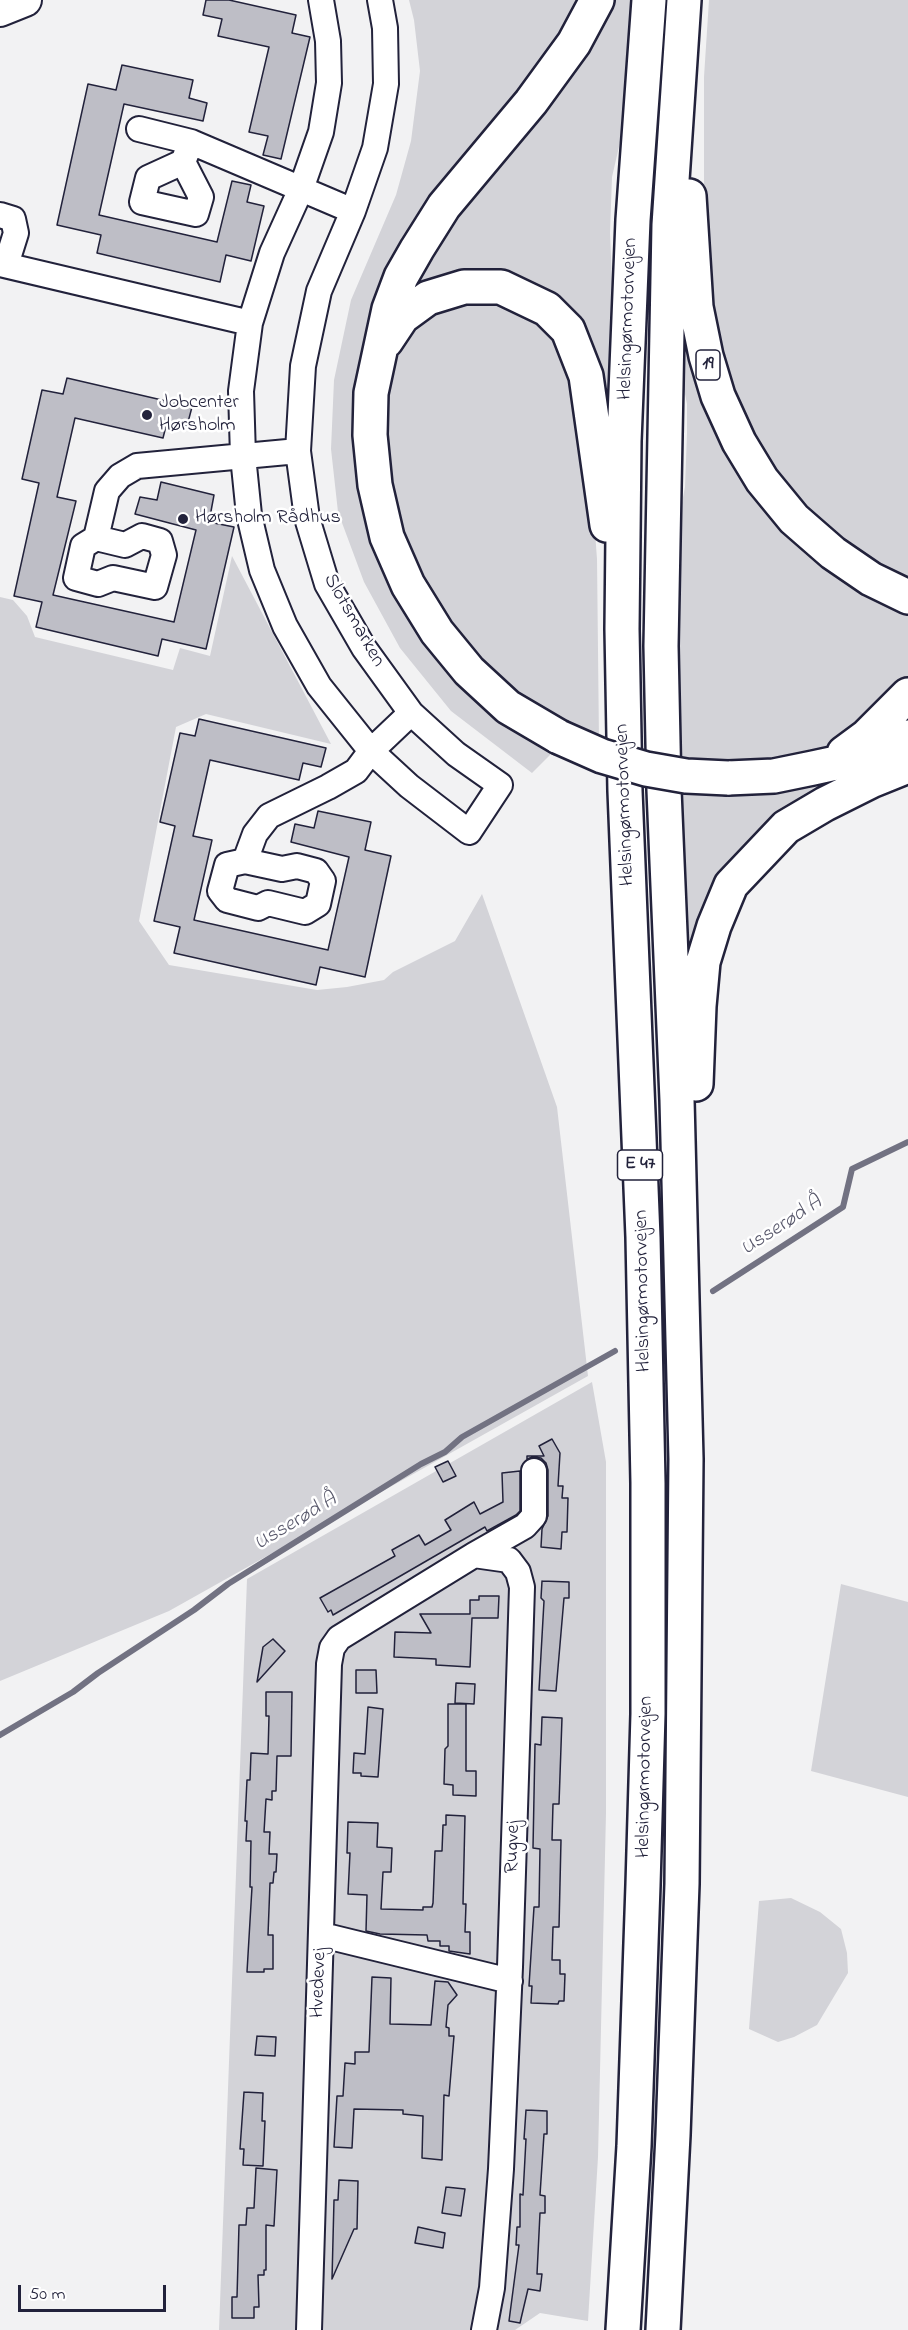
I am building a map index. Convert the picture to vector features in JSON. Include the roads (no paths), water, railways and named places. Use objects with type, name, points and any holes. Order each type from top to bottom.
[{"type":"highway","points":[[597,0],[574,43],[531,102],[444,206],[401,277],[389,309],[371,393],[370,435],[375,485],[387,537],[408,585],[437,632],[469,671],[508,707],[558,737],[602,756],[646,769],[686,776],[728,778],[774,776],[859,758],[908,737]]},
{"type":"highway","name":"Helsingørmotorvejen","points":[[623,2330],[634,2146],[648,1713],[648,1483],[643,1237],[625,791],[622,629],[624,441],[633,220],[649,0]]},
{"type":"highway","name":"Helsingørmotorvejen","points":[[663,2330],[682,1884],[686,1459],[677,1100],[664,790],[661,646],[669,225],[684,0]]},
{"type":"highway","name":"19","points":[[680,50],[696,307],[706,356],[718,396],[739,442],[762,480],[794,519],[833,553],[871,579],[908,597]]},
{"type":"highway","points":[[380,350],[402,317],[428,298],[464,287],[501,287],[547,309],[568,330],[586,376],[622,629]]},
{"type":"highway","points":[[813,768],[846,752],[867,736],[908,695]]},
{"type":"highway","points":[[686,1459],[700,1328],[695,1106],[699,1006],[703,962],[714,926],[731,885],[786,827],[834,799],[908,766]]},
{"type":"main road","points":[[0,10],[25,0]]},
{"type":"street","name":"Slotsmarken","points":[[321,0],[328,41],[329,83],[321,132],[301,189],[272,253],[250,323],[241,391],[243,456],[249,514],[262,570],[285,626],[319,686],[372,751],[408,786],[469,832],[501,785],[456,754],[411,713],[364,648],[327,584],[307,518],[298,451],[303,366],[319,291],[353,211],[375,148],[386,84],[385,28],[380,0]]},
{"type":"street","points":[[139,129],[187,152],[301,189],[353,211]]},
{"type":"street","points":[[0,215],[13,219],[16,233],[3,265],[250,323]]},
{"type":"street","points":[[96,538],[107,491],[120,476],[136,466],[298,451]]},
{"type":"street","points":[[245,861],[255,834],[269,816],[356,771],[372,751],[411,713]]},
{"type":"street","name":"Rugvej","points":[[484,2330],[492,2288],[501,2169],[510,1981],[521,1582],[525,1526],[534,1516],[534,1471]]},
{"type":"street","points":[[474,1554],[525,1526]]},
{"type":"street","points":[[474,1554],[509,1560],[518,1572],[521,1582]]},
{"type":"street","name":"Hvedevej","points":[[309,2330],[329,1664],[332,1648],[339,1638],[474,1554]]},
{"type":"street","points":[[322,1935],[510,1981]]},
{"type":"waterway","name":"Usserød Å","points":[[713,1291],[843,1207],[852,1169],[908,1142]]},
{"type":"waterway","name":"Usserød Å","points":[[0,1735],[73,1692],[194,1610],[228,1584],[421,1464],[445,1452],[462,1437],[615,1351]]},
{"type":"place","name":"Jobcenter Hørsholm","points":[[147,415]]},
{"type":"place","name":"Hørsholm Rådhus","points":[[183,519]]}]
